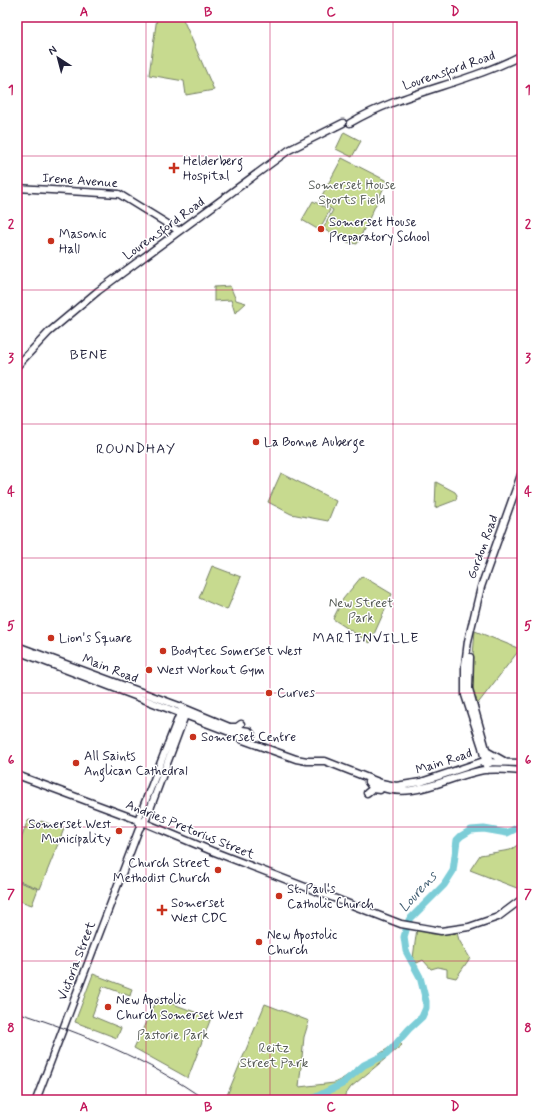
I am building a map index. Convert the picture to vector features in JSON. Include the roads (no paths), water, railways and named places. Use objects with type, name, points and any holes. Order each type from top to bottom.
[{"type":"street","name":"Lourensford Road","points":[[17,366],[62,319],[289,150],[336,127],[348,124],[410,96],[465,78],[522,55]]},
{"type":"street","points":[[348,124],[355,123],[359,118]]},
{"type":"street","name":"Irene Avenue","points":[[17,188],[119,194],[179,231]]},
{"type":"street","name":"Gordon Road","points":[[488,762],[467,702],[464,685],[466,657],[484,575],[522,472]]},
{"type":"street","name":"Gordon Road","points":[[471,632],[469,689],[488,752],[489,769]]},
{"type":"street","name":"Main Road","points":[[17,646],[239,733]]},
{"type":"street","name":"Main Road","points":[[17,652],[228,726],[239,733]]},
{"type":"street","name":"Victoria Street","points":[[36,1100],[183,711]]},
{"type":"street","points":[[228,726],[236,727],[241,724]]},
{"type":"street","points":[[244,730],[250,738],[243,740],[239,733],[244,730]]},
{"type":"street","name":"Main Road","points":[[250,738],[264,747],[303,760],[325,761],[360,774],[384,790],[402,792],[413,791],[489,769],[522,770]]},
{"type":"street","points":[[488,752],[506,762]]},
{"type":"street","name":"Main Road","points":[[372,782],[396,786],[411,784],[488,762],[522,763]]},
{"type":"street","name":"Andries Pretorius Street","points":[[17,775],[354,905],[420,928],[446,930],[477,926],[498,916],[522,899]]},
{"type":"street","points":[[367,793],[374,789],[384,790]]},
{"type":"waterway","name":"Lourens","points":[[291,1100],[312,1099],[342,1084],[364,1065],[387,1054],[422,1017],[426,1008],[426,1001],[420,977],[406,951],[404,937],[409,920],[444,885],[453,871],[457,840],[461,836],[471,830],[484,829],[507,833],[519,827],[522,820]]},
{"type":"railway","points":[[17,1012],[66,1029],[115,1049],[162,1072],[205,1100]]},
{"type":"place","name":"Helderberg Hospital","points":[[174,168]]},
{"type":"place","name":"Somerset House Preparatory School","points":[[321,229]]},
{"type":"place","name":"Masonic Hall","points":[[51,241]]},
{"type":"place","name":"La Bonne Auberge","points":[[256,442]]},
{"type":"place","name":"Lion's Square","points":[[51,638]]},
{"type":"place","name":"Bodytec Somerset West","points":[[163,651]]},
{"type":"place","name":"West Workout Gym","points":[[149,670]]},
{"type":"place","name":"Curves","points":[[269,693]]},
{"type":"place","name":"Somerset Centre","points":[[193,737]]},
{"type":"place","name":"All Saints Anglican Cathedral","points":[[76,763]]},
{"type":"place","name":"Somerset West Municipality","points":[[119,831]]},
{"type":"place","name":"Church Street Methodist Church","points":[[218,870]]},
{"type":"place","name":"St. Paul's Catholic Church","points":[[279,896]]},
{"type":"place","name":"Somerset West CDC","points":[[162,910]]},
{"type":"place","name":"New Apostolic Church","points":[[259,942]]},
{"type":"place","name":"New Apostolic Church Somerset West","points":[[108,1007]]},
{"type":"district","name":"BENE","points":[[89,355]]},
{"type":"district","name":"ROUNDHAY","points":[[136,449]]},
{"type":"district","name":"MARTINVILLE","points":[[366,638]]},
{"type":"park label","name":"Somerset House Sports Field","points":[[352,192]]},
{"type":"park label","name":"New Street Park","points":[[361,610]]},
{"type":"park label","name":"Pastorie Park","points":[[173,1035]]},
{"type":"park label","name":"Reitz Street Park","points":[[274,1056]]}]
